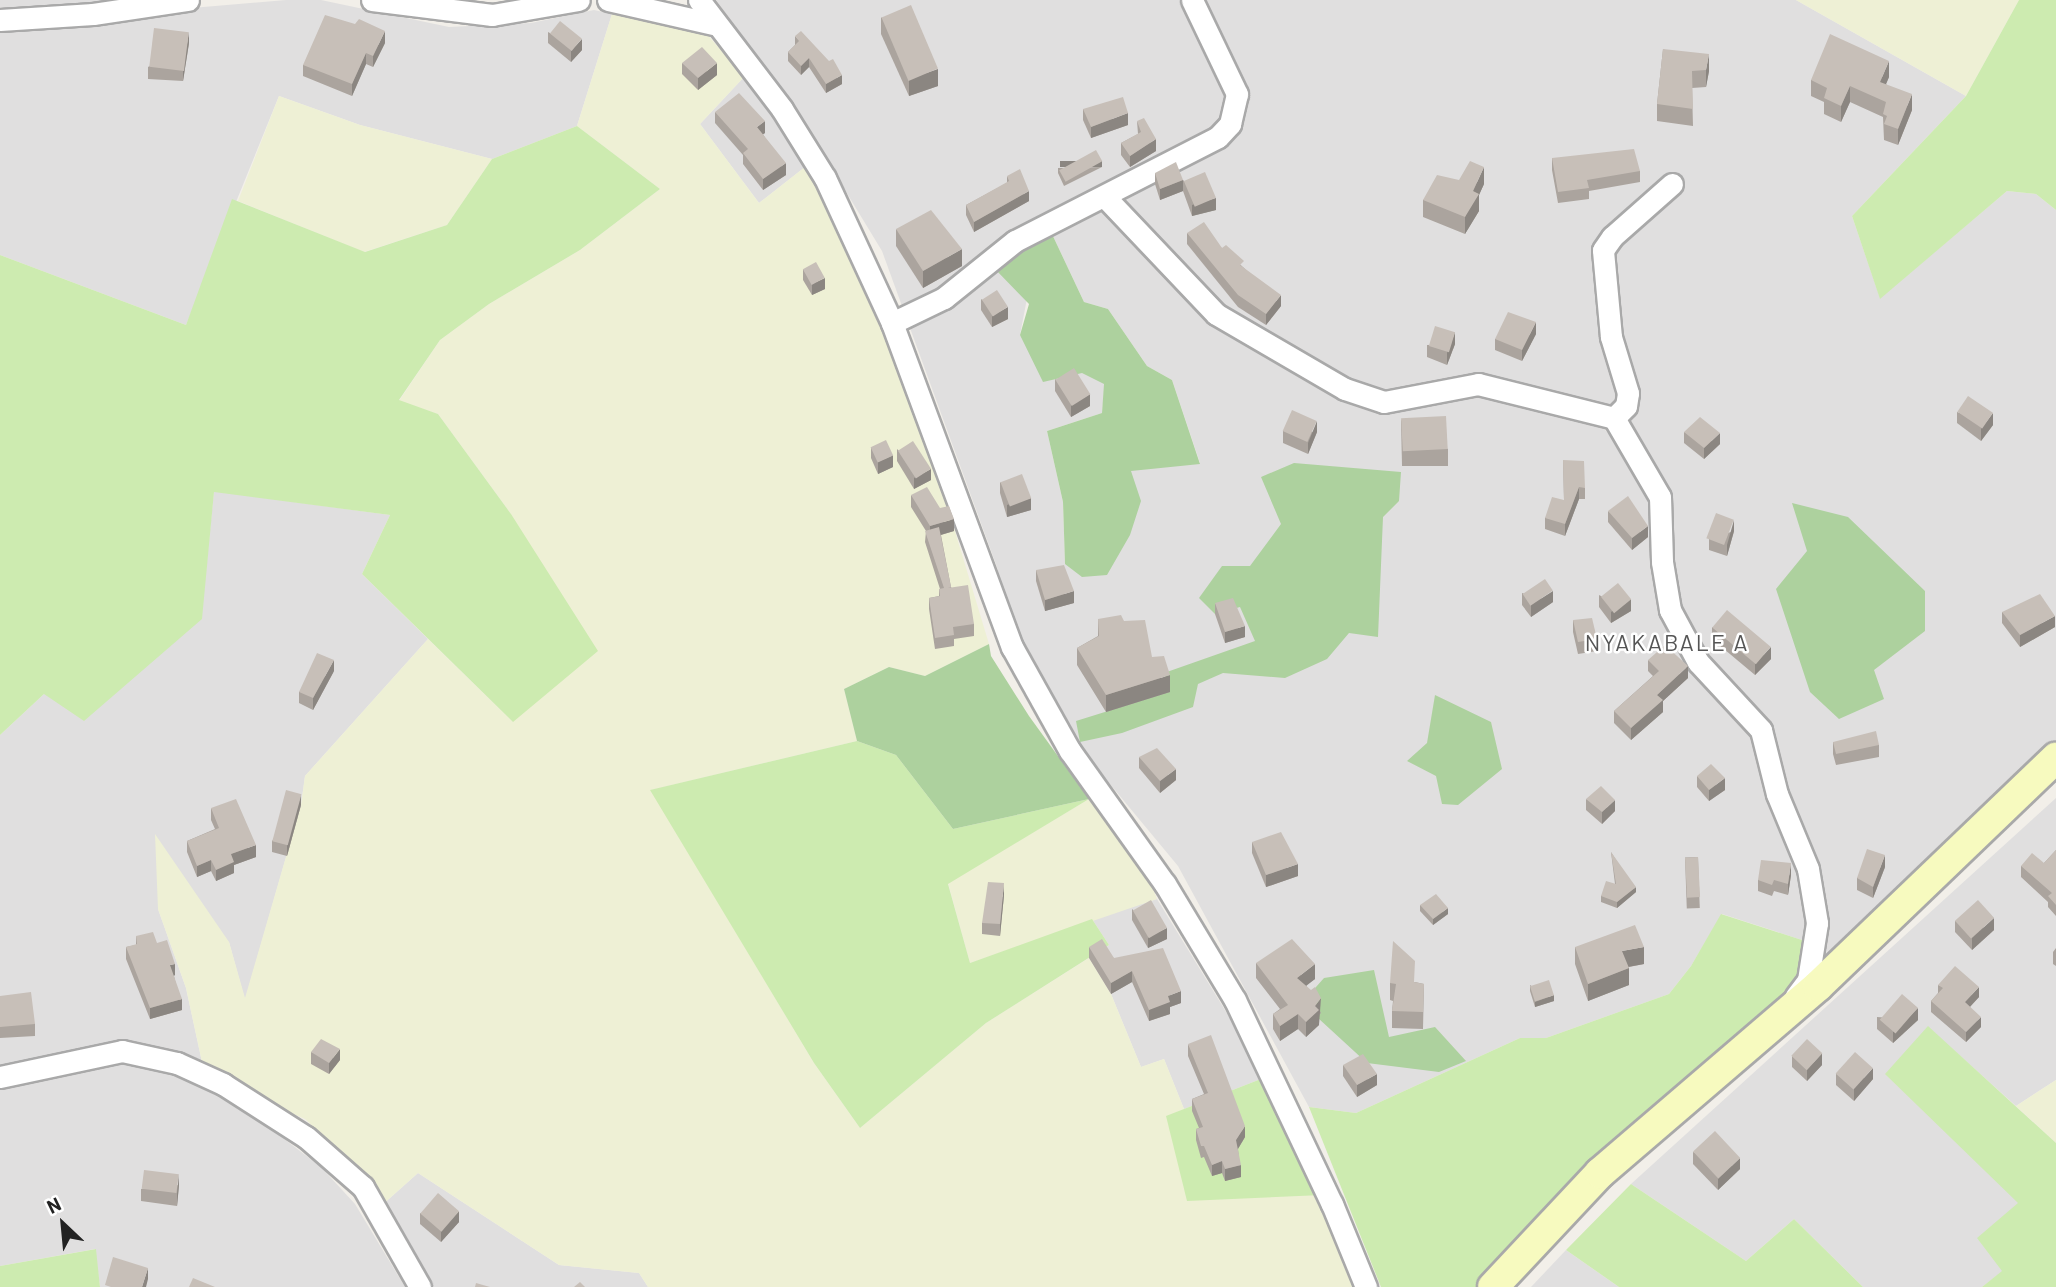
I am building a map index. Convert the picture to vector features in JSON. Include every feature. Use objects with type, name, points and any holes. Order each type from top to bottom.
[{"type":"street","points":[[0,20],[93,15],[188,0]]},
{"type":"street","points":[[372,0],[492,15],[579,0]]},
{"type":"street","points":[[608,0],[714,24]]},
{"type":"street","points":[[699,0],[714,24],[782,109],[825,178],[892,323],[1012,647],[1070,751],[1165,884],[1235,1000],[1332,1204],[1366,1287]]},
{"type":"street","points":[[892,323],[944,298],[1015,241],[1105,197],[1217,136],[1230,124],[1237,94],[1192,0]]},
{"type":"street","points":[[1614,418],[1626,406],[1628,393],[1611,337],[1603,250],[1612,237],[1671,184]]},
{"type":"street","points":[[1105,197],[1216,314],[1345,389],[1384,402],[1478,384],[1614,418],[1660,497],[1662,562],[1670,610],[1698,662],[1761,730],[1777,794],[1808,869],[1816,923],[1808,980],[1781,1017]]},
{"type":"street","points":[[1493,1287],[1600,1173],[1781,1017],[2056,758]]},
{"type":"street","points":[[0,1077],[122,1051],[177,1063],[223,1084],[306,1137],[363,1186],[420,1287]]},
{"type":"shaded area","points":[[0,0],[146,0],[0,12]]},
{"type":"shaded area","points":[[286,0],[321,0],[449,27],[531,23],[594,10],[612,14],[577,126],[492,159],[360,125],[279,96],[186,325],[0,255],[0,29],[73,28],[180,9]]},
{"type":"shaded area","points":[[716,0],[1796,0],[1966,96],[1852,216],[1880,298],[2007,191],[2036,194],[2056,210],[2056,763],[1804,1021],[1816,925],[1805,941],[1722,914],[1691,966],[1669,994],[1546,1038],[1520,1038],[1356,1113],[1309,1107],[1178,866],[1002,654],[998,570],[882,251],[803,121]],"holes":[[[1043,215],[1084,302],[1108,309],[1147,366],[1172,380],[1200,463],[1131,470],[1065,564],[1063,502],[1047,431],[1102,413],[1105,383],[1020,335]],[[1458,385],[1537,401],[1427,394]],[[1592,416],[1614,418],[1641,468]]]},
{"type":"shaded area","points":[[744,77],[775,114],[805,167],[759,203],[700,124]]},
{"type":"shaded area","points":[[214,491],[390,515],[362,574],[428,639],[305,776],[301,805],[245,1000],[229,942],[158,909],[186,988],[205,1076],[174,1072],[254,1116],[321,1167],[355,1204],[405,1287],[100,1287],[95,1249],[0,1266],[0,735],[44,694],[201,619]]},
{"type":"shaded area","points":[[2056,798],[2056,1080],[2016,1106],[1928,1027],[2019,1203],[2002,1272],[1982,1287],[1863,1287],[1794,1219],[1746,1261],[1631,1184]]},
{"type":"shaded area","points":[[1157,899],[1266,1077],[1184,1109],[1164,1059],[1141,1067],[1111,994],[1089,958],[1109,945],[1092,919]]},
{"type":"shaded area","points":[[418,1173],[559,1265],[639,1273],[648,1287],[429,1287],[381,1206]]},
{"type":"shaded area","points":[[1566,1250],[1619,1287],[1531,1287]]},
{"type":"green space","points":[[1796,0],[2019,0],[1966,96]]},
{"type":"green space","points":[[2019,0],[2056,0],[2056,210],[2036,194],[2007,191],[1880,299],[1852,216],[1966,96]]},
{"type":"green space","points":[[612,14],[706,33],[744,77],[700,124],[759,203],[805,167],[849,238],[932,455],[989,644],[925,676],[889,667],[844,689],[857,741],[651,790],[814,1063],[860,1128],[986,1023],[1089,958],[1111,994],[1141,1067],[1164,1059],[1184,1109],[1166,1117],[1322,1195],[1359,1287],[648,1287],[639,1273],[559,1265],[418,1173],[381,1206],[364,1175],[305,1119],[205,1076],[186,988],[158,909],[155,834],[229,942],[245,998],[301,805],[305,776],[428,639],[513,722],[511,514],[438,414],[399,401],[440,340],[489,304],[580,250],[660,189],[577,126]]},
{"type":"green space","points":[[279,96],[360,125],[492,159],[447,225],[364,252],[238,201]]},
{"type":"green space","points":[[577,126],[660,189],[580,250],[489,304],[440,340],[399,400],[438,414],[511,514],[598,651],[513,722],[362,574],[390,515],[214,492],[202,619],[84,721],[44,694],[0,735],[0,255],[186,325],[232,199],[365,252],[447,225],[492,159]]},
{"type":"green space","points":[[1043,215],[1084,302],[1108,309],[1147,366],[1172,380],[1200,464],[1131,471],[1141,501],[1130,535],[1107,575],[1082,577],[1065,564],[1063,502],[1047,431],[1102,413],[1104,384],[1082,373],[1043,382],[1020,335],[1029,304],[994,268]]},
{"type":"green space","points":[[1294,463],[1401,472],[1399,501],[1383,517],[1378,637],[1349,633],[1327,659],[1285,678],[1223,673],[1198,684],[1193,707],[1122,733],[1080,742],[1076,721],[1169,692],[1164,673],[1255,641],[1240,607],[1215,614],[1199,598],[1222,566],[1250,566],[1281,524],[1261,477]]},
{"type":"green space","points":[[1792,503],[1848,517],[1925,591],[1925,631],[1874,670],[1884,699],[1839,719],[1810,692],[1776,589],[1807,551]]},
{"type":"green space","points":[[989,644],[991,656],[1029,716],[1089,799],[953,829],[896,755],[857,741],[844,689],[889,667],[925,676]]},
{"type":"green space","points":[[1435,695],[1491,722],[1502,769],[1458,805],[1442,804],[1436,776],[1407,761],[1427,743]]},
{"type":"green space","points":[[857,741],[896,755],[953,829],[1089,799],[948,884],[970,963],[1092,919],[1109,945],[986,1023],[860,1128],[814,1063],[650,790]]},
{"type":"green space","points":[[1089,799],[1149,878],[1157,899],[970,963],[948,883]]},
{"type":"green space","points":[[1721,914],[1805,941],[1810,969],[1715,1081],[1503,1287],[1381,1287],[1309,1107],[1356,1113],[1520,1038],[1546,1038],[1669,994],[1691,966]]},
{"type":"green space","points":[[1374,970],[1389,1037],[1435,1027],[1466,1061],[1439,1072],[1367,1063],[1306,1007],[1308,996],[1324,978]]},
{"type":"green space","points":[[1928,1026],[2056,1143],[2056,1287],[1982,1287],[2002,1271],[1977,1238],[2018,1203],[1885,1074]]},
{"type":"green space","points":[[1266,1077],[1322,1195],[1187,1201],[1166,1116]]},
{"type":"green space","points":[[2056,1080],[2056,1143],[2016,1106]]},
{"type":"green space","points":[[1631,1184],[1746,1261],[1794,1219],[1863,1287],[1619,1287],[1566,1250]]},
{"type":"green space","points":[[96,1249],[100,1287],[0,1287],[0,1266]]},
{"type":"building","points":[[911,5],[938,69],[909,81],[882,18]]},
{"type":"building","points":[[325,15],[355,24],[359,19],[385,31],[373,56],[366,53],[352,84],[303,65]]},
{"type":"building","points":[[560,21],[582,39],[572,51],[550,33]]},
{"type":"building","points":[[154,28],[189,32],[184,71],[149,67]]},
{"type":"building","points":[[801,31],[829,61],[833,59],[842,75],[826,84],[809,58],[801,66],[788,52],[799,41],[795,36]]},
{"type":"building","points":[[1830,34],[1889,61],[1880,82],[1912,94],[1898,129],[1884,124],[1887,116],[1883,114],[1886,102],[1850,86],[1841,106],[1824,98],[1827,88],[1811,80]]},
{"type":"building","points":[[702,47],[717,63],[698,78],[682,63]]},
{"type":"building","points":[[1663,49],[1709,54],[1706,70],[1692,71],[1693,109],[1657,104]]},
{"type":"building","points":[[739,93],[765,121],[757,127],[786,163],[763,179],[743,153],[748,149],[715,112]]},
{"type":"building","points":[[1123,97],[1128,113],[1091,127],[1083,109]]},
{"type":"building","points":[[1144,118],[1156,139],[1130,156],[1121,143],[1141,132],[1137,121]]},
{"type":"building","points":[[1634,149],[1640,171],[1587,180],[1589,188],[1558,192],[1552,158]]},
{"type":"building","points":[[1096,150],[1102,161],[1066,182],[1059,170]]},
{"type":"building","points":[[1470,161],[1484,167],[1473,191],[1479,194],[1465,217],[1423,200],[1437,175],[1459,180]]},
{"type":"building","points":[[1176,162],[1183,180],[1160,189],[1155,173]]},
{"type":"building","points":[[1020,169],[1029,191],[974,222],[966,205],[1009,181],[1007,176]]},
{"type":"building","points":[[1205,172],[1216,198],[1195,207],[1184,181]]},
{"type":"building","points":[[931,210],[962,249],[923,271],[896,229]]},
{"type":"building","points":[[1204,222],[1222,248],[1226,245],[1244,261],[1240,265],[1281,295],[1266,314],[1238,295],[1187,233]]},
{"type":"building","points":[[816,262],[825,278],[812,285],[803,269]]},
{"type":"building","points":[[997,290],[1008,307],[993,317],[982,300]]},
{"type":"building","points":[[1508,312],[1536,322],[1522,350],[1495,339]]},
{"type":"building","points":[[1435,326],[1455,332],[1449,352],[1429,346]]},
{"type":"building","points":[[1074,368],[1090,394],[1072,406],[1055,380]]},
{"type":"building","points":[[1968,396],[1993,413],[1982,429],[1957,412]]},
{"type":"building","points":[[1292,410],[1317,421],[1307,442],[1283,431]]},
{"type":"building","points":[[1446,416],[1448,449],[1403,451],[1401,418]]},
{"type":"building","points":[[1700,417],[1720,433],[1704,448],[1684,432]]},
{"type":"building","points":[[886,440],[893,455],[878,463],[871,447]]},
{"type":"building","points":[[913,441],[931,469],[916,478],[898,451]]},
{"type":"building","points":[[1563,460],[1584,461],[1585,488],[1579,487],[1565,524],[1545,518],[1552,497],[1564,500]]},
{"type":"building","points":[[1022,474],[1031,498],[1010,507],[1001,482]]},
{"type":"building","points":[[927,487],[940,508],[949,506],[954,519],[930,526],[911,495]]},
{"type":"building","points":[[1628,496],[1648,526],[1632,538],[1608,511]]},
{"type":"building","points":[[1716,513],[1734,520],[1724,545],[1706,538]]},
{"type":"building","points":[[939,527],[951,587],[948,588],[968,585],[974,624],[953,627],[954,635],[935,638],[929,598],[940,596],[939,589],[944,588],[925,531]]},
{"type":"building","points":[[1064,565],[1074,591],[1045,600],[1036,570]]},
{"type":"building","points":[[1545,579],[1553,591],[1530,606],[1523,594]]},
{"type":"building","points":[[1618,583],[1631,599],[1614,613],[1601,597]]},
{"type":"building","points":[[2040,594],[2055,616],[2020,635],[2002,612]]},
{"type":"building","points":[[1233,598],[1245,626],[1225,632],[1215,603]]},
{"type":"building","points":[[1727,610],[1771,647],[1756,664],[1712,628]]},
{"type":"building","points":[[1121,615],[1124,621],[1145,620],[1152,657],[1164,656],[1170,675],[1106,695],[1077,648],[1099,636],[1098,619]]},
{"type":"building","points":[[1592,618],[1597,639],[1578,642],[1573,620]]},
{"type":"building","points":[[1665,645],[1688,666],[1657,695],[1663,700],[1631,728],[1614,711],[1659,671],[1648,660]]},
{"type":"building","points":[[317,653],[334,660],[313,698],[299,692]]},
{"type":"building","points":[[1876,731],[1879,745],[1836,754],[1833,742]]},
{"type":"building","points":[[1157,748],[1176,769],[1160,781],[1139,757]]},
{"type":"building","points":[[1711,764],[1725,778],[1709,790],[1697,776]]},
{"type":"building","points":[[1601,786],[1615,800],[1602,812],[1586,799]]},
{"type":"building","points":[[286,790],[301,794],[288,845],[272,841]]},
{"type":"building","points":[[236,799],[256,845],[231,854],[234,862],[216,870],[211,860],[197,866],[187,841],[219,828],[211,808]]},
{"type":"building","points":[[1281,832],[1298,864],[1266,875],[1252,842]]},
{"type":"building","points":[[1867,849],[1885,855],[1873,887],[1857,878]]},
{"type":"building","points":[[2056,850],[2056,905],[2048,896],[2052,893],[2021,866],[2032,853],[2044,863]]},
{"type":"building","points":[[1611,852],[1636,887],[1617,902],[1601,896],[1606,881],[1616,884]]},
{"type":"building","points":[[1698,857],[1700,897],[1687,898],[1685,858]]},
{"type":"building","points":[[1761,860],[1791,863],[1788,884],[1774,880],[1772,885],[1758,880]]},
{"type":"building","points":[[988,882],[1004,883],[1000,924],[982,923]]},
{"type":"building","points":[[1436,894],[1448,908],[1433,919],[1420,905]]},
{"type":"building","points":[[1151,900],[1167,928],[1149,938],[1133,910]]},
{"type":"building","points":[[1978,900],[1994,918],[1971,939],[1955,921]]},
{"type":"building","points":[[1635,925],[1644,947],[1622,951],[1629,968],[1588,984],[1575,947]]},
{"type":"building","points":[[153,932],[157,943],[167,940],[175,964],[170,965],[182,999],[150,1008],[126,947],[137,944],[136,936]]},
{"type":"building","points":[[1102,939],[1114,958],[1163,948],[1181,991],[1168,996],[1170,1002],[1149,1010],[1132,971],[1111,983],[1089,947]]},
{"type":"building","points":[[1292,939],[1315,964],[1297,978],[1311,990],[1315,987],[1321,998],[1315,1006],[1319,1010],[1306,1022],[1298,1014],[1280,1026],[1273,1014],[1288,1005],[1256,963]]},
{"type":"building","points":[[1393,941],[1415,961],[1414,982],[1424,984],[1423,1012],[1392,1011],[1396,984],[1390,983]]},
{"type":"building","points":[[1955,966],[1979,987],[1965,1002],[1981,1017],[1966,1032],[1931,1001],[1943,988],[1938,985]]},
{"type":"building","points":[[1549,980],[1554,995],[1535,1001],[1530,986]]},
{"type":"building","points":[[31,992],[35,1024],[0,1027],[0,996]]},
{"type":"building","points":[[1902,994],[1918,1008],[1896,1033],[1880,1020]]},
{"type":"building","points":[[1211,1035],[1245,1126],[1236,1140],[1241,1165],[1225,1169],[1222,1161],[1212,1165],[1204,1146],[1201,1146],[1196,1129],[1203,1127],[1192,1099],[1208,1093],[1188,1044]]},
{"type":"building","points":[[321,1039],[340,1049],[329,1063],[311,1052]]},
{"type":"building","points":[[1807,1039],[1822,1053],[1807,1070],[1791,1056]]},
{"type":"building","points":[[1855,1052],[1873,1068],[1853,1090],[1836,1074]]},
{"type":"building","points":[[1363,1054],[1377,1074],[1357,1085],[1343,1065]]},
{"type":"building","points":[[1715,1131],[1740,1158],[1718,1179],[1693,1151]]},
{"type":"building","points":[[144,1170],[179,1174],[176,1193],[142,1189]]},
{"type":"building","points":[[438,1193],[459,1211],[441,1232],[420,1213]]},
{"type":"building","points":[[113,1257],[148,1268],[142,1287],[105,1285]]},
{"type":"building","points":[[193,1278],[215,1287],[189,1287]]},
{"type":"district","name":"NYAKABALE A","points":[[1667,642]]}]
